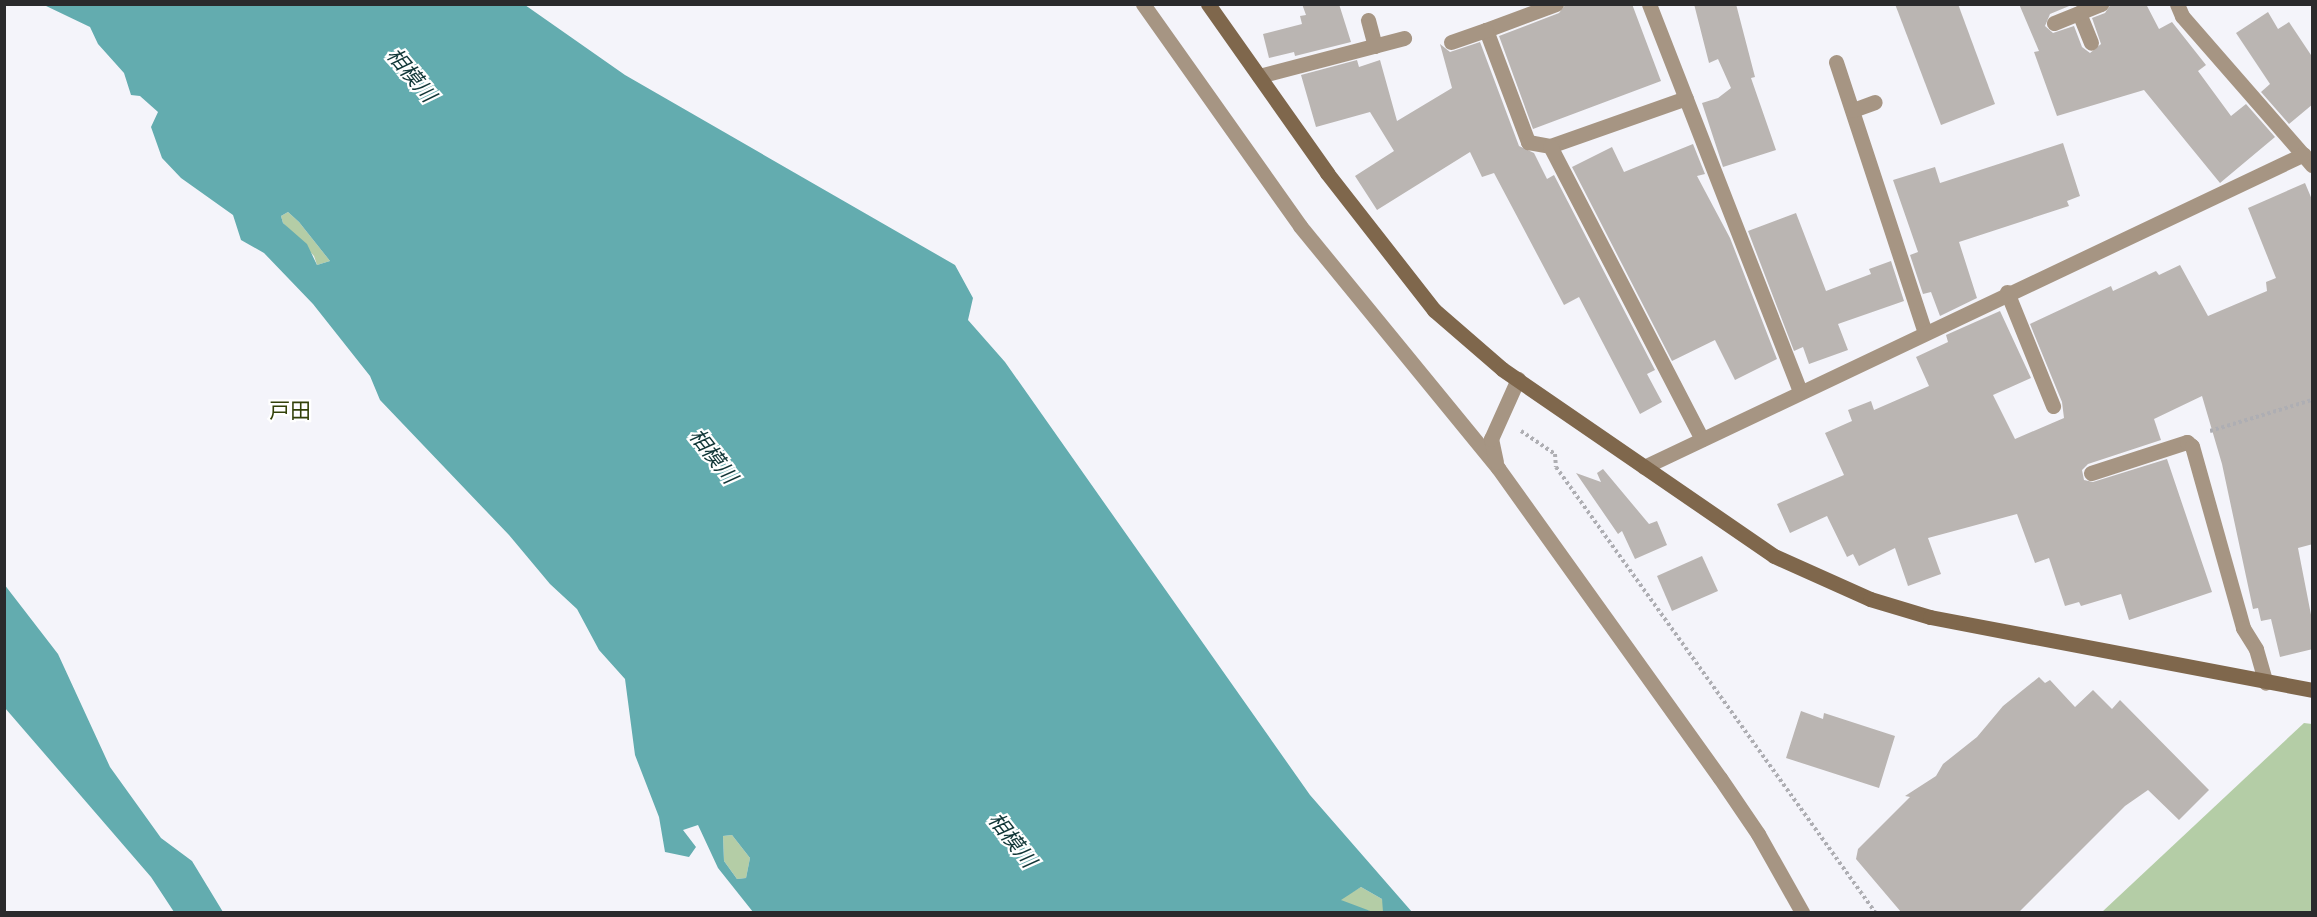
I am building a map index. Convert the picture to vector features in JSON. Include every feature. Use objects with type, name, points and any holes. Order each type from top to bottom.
[{"type":"street","points":[[1143,4],[1300,226],[1497,468],[1720,778],[1758,834],[1802,912]]},
{"type":"street","points":[[1208,4],[1327,173],[1434,310],[1518,379],[1774,556],[1870,599],[1930,617],[2313,690]]},
{"type":"street","points":[[1451,42],[1556,4]]},
{"type":"street","points":[[1649,4],[1800,392]]},
{"type":"street","points":[[2054,23],[2101,4]]},
{"type":"street","points":[[1644,467],[2007,292],[2308,160],[2182,16],[2177,4]]},
{"type":"street","points":[[2079,13],[2091,43]]},
{"type":"street","points":[[1368,20],[1376,46]]},
{"type":"street","points":[[1486,30],[1528,142],[1550,146],[1686,98]]},
{"type":"street","points":[[1259,76],[1404,38]]},
{"type":"street","points":[[1836,62],[1925,332]]},
{"type":"street","points":[[1853,110],[1875,102]]},
{"type":"street","points":[[1550,146],[1702,439]]},
{"type":"street","points":[[2007,292],[2053,406]]},
{"type":"street","points":[[1497,468],[1491,439],[1518,379]]},
{"type":"street","points":[[2091,473],[2187,442],[2192,446],[2243,628],[2256,650],[2266,682]]},
{"type":"path","points":[[2192,446],[2197,435],[2313,400]]},
{"type":"path","points":[[1502,417],[1555,454],[1556,467],[1875,912]]},
{"type":"green space","points":[[288,212],[299,222],[330,261],[317,265],[314,256],[283,223],[281,216]]},
{"type":"green space","points":[[2304,723],[2312,724],[2312,912],[2102,912]]},
{"type":"green space","points":[[732,835],[750,858],[746,878],[737,879],[724,861],[723,836]]},
{"type":"green space","points":[[1361,887],[1382,899],[1386,911],[1373,912],[1344,904],[1340,899]]},
{"type":"water","name":"相模川","points":[[44,5],[525,5],[625,75],[955,265],[973,298],[968,320],[1005,362],[1310,795],[1412,912],[1383,912],[1382,899],[1361,887],[1341,900],[1373,912],[753,912],[718,868],[698,825],[683,830],[696,847],[689,857],[665,852],[659,817],[635,755],[625,679],[599,650],[577,609],[550,584],[509,535],[380,400],[370,376],[313,304],[264,253],[241,240],[233,215],[181,178],[162,158],[151,127],[158,112],[140,96],[131,95],[124,73],[98,44],[90,27]],"holes":[[[288,212],[299,222],[330,261],[317,265],[307,244],[283,223],[281,216]],[[732,835],[750,858],[746,878],[737,879],[724,861],[723,836]]]},
{"type":"water","points":[[4,584],[58,654],[110,767],[161,838],[192,861],[223,912],[174,912],[151,877],[5,708]]},
{"type":"building","points":[[1302,4],[1339,4],[1351,42],[1295,56],[1294,52],[1269,58],[1263,34],[1302,24],[1300,16],[1306,15]]},
{"type":"building","points":[[1566,4],[1632,4],[1661,81],[1533,129],[1499,36],[1559,13]]},
{"type":"building","points":[[1694,4],[1736,4],[1755,77],[1751,78],[1776,150],[1723,167],[1702,103],[1718,98],[1731,88],[1718,59],[1709,63]]},
{"type":"building","points":[[1895,4],[1958,4],[1995,104],[1941,125]]},
{"type":"building","points":[[2019,4],[2074,4],[2050,14],[2045,26],[2053,33],[2074,26],[2082,47],[2090,53],[2101,44],[2092,18],[2105,13],[2111,4],[2146,4],[2159,29],[2172,22],[2206,65],[2198,71],[2231,116],[2246,104],[2275,137],[2220,183],[2144,90],[2057,116],[2034,52],[2039,51]]},
{"type":"building","points":[[2268,12],[2278,29],[2289,22],[2313,58],[2313,104],[2289,124],[2261,92],[2270,84],[2236,33]]},
{"type":"building","points":[[1480,42],[1519,146],[1534,153],[1547,179],[1554,175],[1655,370],[1647,374],[1662,402],[1640,414],[1579,297],[1564,305],[1494,173],[1482,177],[1470,152],[1377,210],[1355,176],[1394,151],[1370,112],[1316,127],[1301,75],[1357,60],[1359,67],[1380,60],[1397,121],[1452,88],[1440,44],[1450,52]]},
{"type":"building","points":[[2063,143],[2080,196],[2067,201],[2069,206],[1959,242],[1977,298],[1940,316],[1931,292],[1923,294],[1910,255],[1918,252],[1893,180],[1935,167],[1940,183]]},
{"type":"building","points":[[1693,144],[1705,174],[1697,176],[1730,238],[1777,359],[1735,380],[1715,340],[1672,361],[1572,167],[1612,147],[1624,172]]},
{"type":"building","points":[[2305,183],[2313,202],[2313,544],[2298,548],[2313,625],[2313,649],[2280,657],[2271,619],[2261,621],[2258,608],[2253,609],[2222,464],[2202,396],[2154,419],[2161,440],[2088,464],[2082,470],[2084,480],[2093,482],[2167,459],[2212,592],[2129,620],[2121,594],[2081,606],[2079,602],[2065,606],[2049,558],[2035,563],[2017,514],[1928,538],[1941,574],[1908,586],[1895,548],[1859,566],[1853,554],[1847,557],[1827,516],[1790,533],[1777,504],[1844,475],[1825,433],[1852,421],[1848,410],[1871,401],[1874,410],[1929,386],[1916,357],[1948,342],[1946,335],[2000,311],[2031,378],[1993,395],[2015,439],[2064,418],[2062,402],[2030,324],[2111,286],[2113,291],[2156,271],[2159,275],[2180,265],[2208,316],[2267,291],[2266,282],[2276,278],[2248,208]]},
{"type":"building","points":[[1796,213],[1826,291],[1871,274],[1869,269],[1891,261],[1904,301],[1838,324],[1848,350],[1809,364],[1803,347],[1794,351],[1748,231]]},
{"type":"building","points":[[1603,469],[1649,524],[1657,521],[1667,545],[1635,559],[1622,531],[1618,534],[1576,473],[1601,482],[1597,473]]},
{"type":"building","points":[[1702,556],[1718,591],[1672,611],[1657,576]]},
{"type":"building","points":[[2039,677],[2045,683],[2050,680],[2075,707],[2093,690],[2112,709],[2120,700],[2209,790],[2179,820],[2148,790],[2125,806],[2019,912],[1901,912],[1856,859],[1858,849],[1910,797],[1905,796],[1936,776],[1943,764],[1977,737],[2003,706]]},
{"type":"building","points":[[1801,711],[1823,719],[1824,713],[1895,736],[1879,788],[1786,758]]},
{"type":"district","name":"戸田","points":[[290,411]]}]
